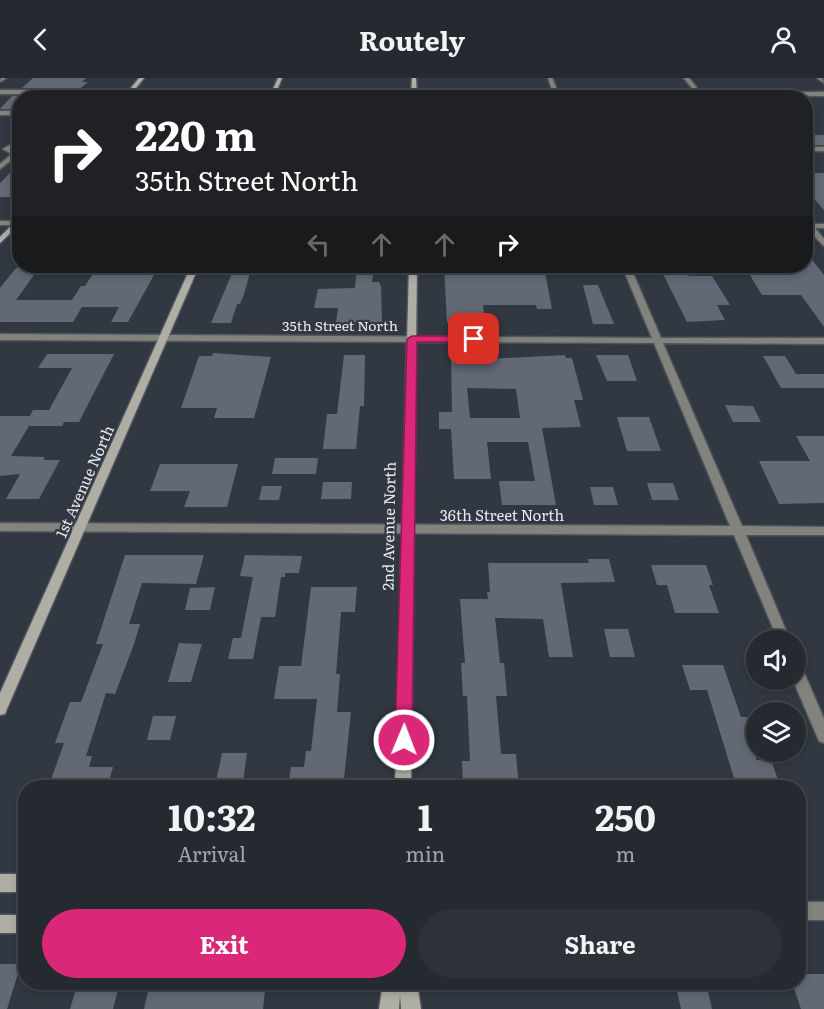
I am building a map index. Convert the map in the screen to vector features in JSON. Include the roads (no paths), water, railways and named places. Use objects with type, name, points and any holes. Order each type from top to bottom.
[{"type":"main road","points":[[132,90],[142,78]]},
{"type":"main road","points":[[0,241],[12,228]]},
{"type":"main road","name":"1st Avenue North","points":[[0,709],[192,273]]},
{"type":"main road","name":"2nd Avenue North","points":[[403,780],[413,273]]},
{"type":"main road","points":[[0,883],[18,883]]},
{"type":"main road","points":[[0,924],[18,924]]},
{"type":"main road","points":[[389,1009],[391,990]]},
{"type":"main road","points":[[409,990],[411,1009]]},
{"type":"street","points":[[0,81],[4,78]]},
{"type":"street","points":[[686,78],[696,90]]},
{"type":"street","points":[[819,78],[824,82]]},
{"type":"street","points":[[0,167],[12,156]]},
{"type":"street","points":[[813,232],[824,244]]},
{"type":"street","points":[[629,273],[780,630]]},
{"type":"street","name":"35th Street North","points":[[0,337],[824,341]]},
{"type":"street","name":"36th Street North","points":[[0,527],[824,531]]},
{"type":"street","points":[[804,690],[824,736]]},
{"type":"street","points":[[806,911],[824,911]]}]
